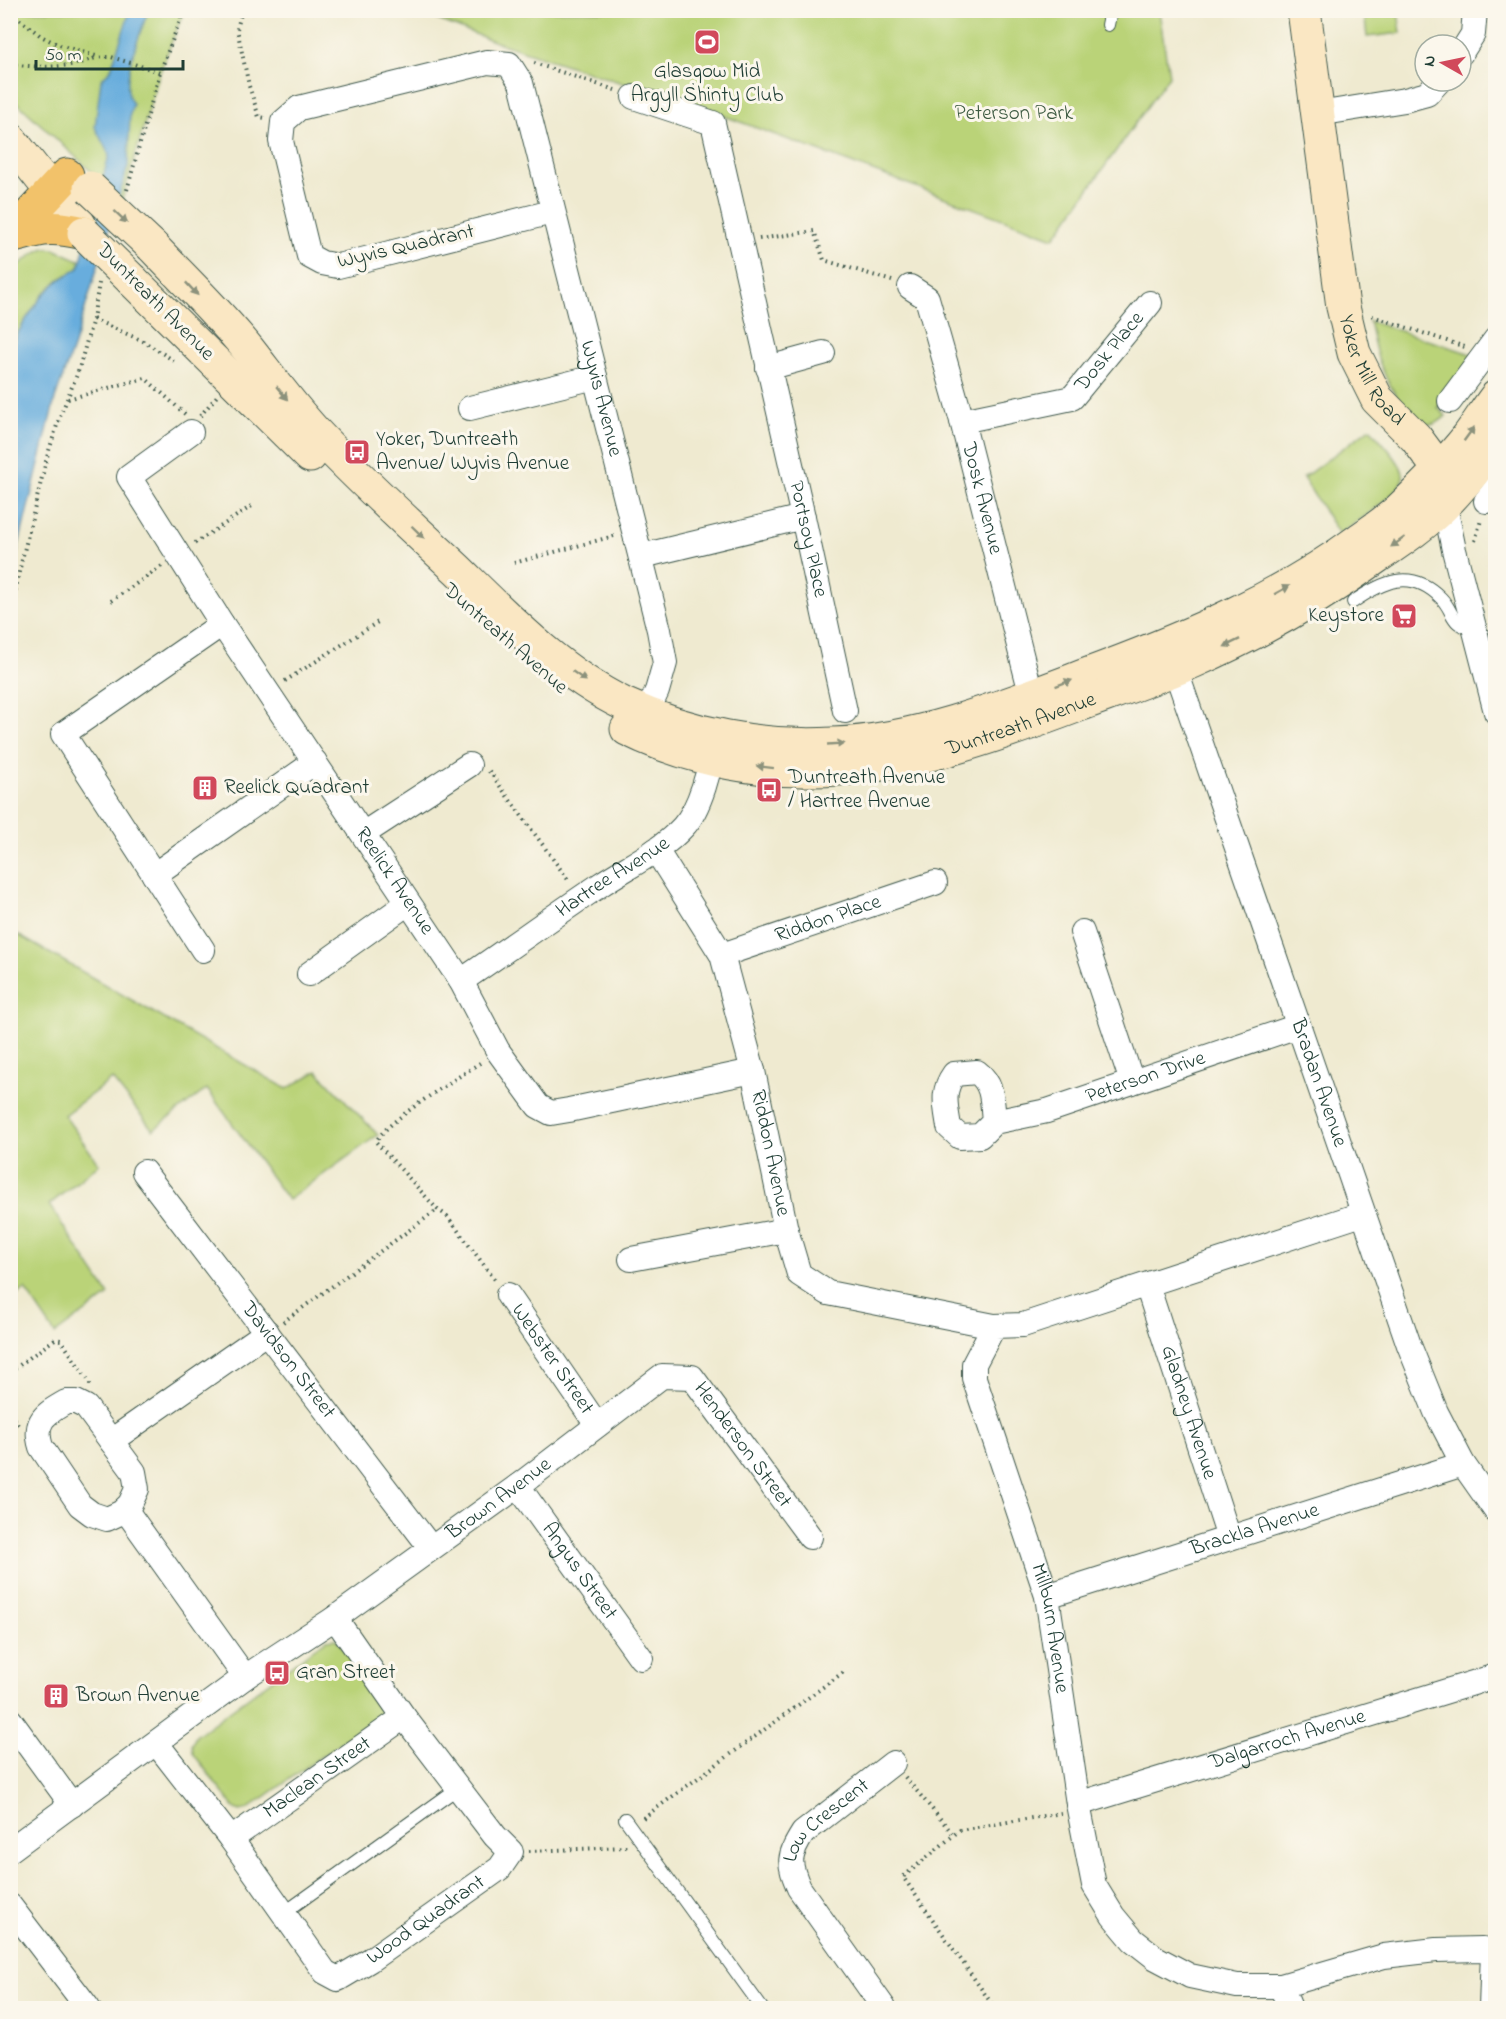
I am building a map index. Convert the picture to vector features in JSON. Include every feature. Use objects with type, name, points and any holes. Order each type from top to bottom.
[{"type":"main road","points":[[10,236],[46,227],[59,227],[74,200]]},
{"type":"main road","points":[[10,236],[74,200]]},
{"type":"street","name":"Yoker Mill Road","points":[[1304,10],[1343,307],[1354,353],[1377,399],[1416,438],[1438,469],[1454,550],[1496,712]]},
{"type":"street","points":[[1473,34],[1474,10]]},
{"type":"street","points":[[283,122],[299,108],[487,62],[509,63]]},
{"type":"street","name":"Wyvis Avenue","points":[[509,63],[521,82],[552,212],[642,556],[665,663],[657,691],[641,723]]},
{"type":"street","points":[[1318,114],[1405,100],[1428,93]]},
{"type":"street","name":"Portsoy Place","points":[[634,97],[713,123],[845,711]]},
{"type":"street","name":"Wyvis Quadrant","points":[[283,122],[281,141],[309,256],[322,263],[338,266],[552,212]]},
{"type":"street","name":"Duntreath Avenue","points":[[19,149],[74,200],[132,280],[382,529],[501,641],[569,695],[641,723]]},
{"type":"street","name":"Duntreath Avenue","points":[[74,200],[152,246],[246,346],[278,389],[316,433],[514,624],[579,676],[620,702],[641,723],[672,747],[714,746],[784,769],[807,770],[861,766],[922,756],[1035,708],[1171,657],[1272,623],[1313,600],[1403,539],[1444,505],[1496,442]]},
{"type":"street","name":"Dosk Avenue","points":[[910,287],[927,298],[962,421],[1035,708]]},
{"type":"street","name":"Dosk Place","points":[[962,421],[1072,398],[1150,303]]},
{"type":"street","points":[[1450,401],[1490,346]]},
{"type":"street","points":[[768,368],[823,353]]},
{"type":"street","points":[[470,408],[595,377]]},
{"type":"street","name":"Duntreath Avenue","points":[[1171,657],[1306,576],[1396,512],[1466,438],[1496,397]]},
{"type":"street","name":"Reelick Avenue","points":[[192,422],[129,477],[222,624],[461,981],[498,1051],[538,1106],[551,1113],[753,1071]]},
{"type":"street","points":[[642,556],[803,517]]},
{"type":"street","points":[[203,950],[63,734],[222,624]]},
{"type":"street","name":"Bradan Avenue","points":[[1171,657],[1409,1345],[1436,1412],[1462,1464],[1496,1510]]},
{"type":"street","name":"Hartree Avenue","points":[[461,981],[581,898],[656,850],[684,826],[699,800],[714,746]]},
{"type":"street","points":[[153,875],[315,762]]},
{"type":"street","points":[[363,834],[469,765]]},
{"type":"street","name":"Riddon Avenue","points":[[656,850],[722,955],[753,1071],[786,1230],[799,1274],[828,1293],[994,1326]]},
{"type":"street","name":"Riddon Place","points":[[722,955],[935,883]]},
{"type":"street","points":[[309,974],[408,903]]},
{"type":"street","points":[[1082,932],[1132,1082]]},
{"type":"street","name":"Peterson Drive","points":[[994,1122],[1047,1111],[1298,1026]]},
{"type":"street","name":"Davidson Street","points":[[144,1172],[430,1548]]},
{"type":"street","points":[[994,1326],[1023,1325],[1148,1286],[1362,1214]]},
{"type":"street","points":[[631,1259],[786,1230]]},
{"type":"street","name":"Gladney Avenue","points":[[1148,1286],[1229,1538]]},
{"type":"street","name":"Webster Street","points":[[508,1295],[597,1425]]},
{"type":"street","name":"Millburn Avenue","points":[[994,1326],[974,1364],[974,1378],[1047,1596],[1079,1807],[1094,1885],[1113,1916],[1133,1940],[1156,1958],[1190,1976],[1237,1986],[1281,1986],[1384,1956],[1436,1950],[1491,1951]]},
{"type":"street","points":[[111,1441],[267,1332]]},
{"type":"street","name":"Brown Avenue","points":[[10,1850],[245,1677],[335,1618],[518,1486],[662,1376]]},
{"type":"street","name":"Henderson Street","points":[[662,1376],[692,1377],[810,1537]]},
{"type":"street","points":[[66,1402],[76,1402],[86,1407],[134,1473],[137,1489],[130,1504],[107,1519],[92,1514],[80,1505],[41,1447],[38,1436],[40,1424],[45,1415],[66,1402]]},
{"type":"street","name":"Brackla Avenue","points":[[1047,1596],[1462,1464]]},
{"type":"street","name":"Angus Street","points":[[518,1486],[641,1658]]},
{"type":"street","points":[[125,1509],[245,1677]]},
{"type":"street","points":[[335,1618],[404,1717],[495,1836],[511,1852]]},
{"type":"street","name":"Dalgarroch Avenue","points":[[1079,1807],[1496,1676]]},
{"type":"street","name":"Maclean Street","points":[[231,1839],[404,1717]]},
{"type":"street","points":[[10,1720],[72,1805]]},
{"type":"street","name":"Wood Quadrant","points":[[157,1744],[231,1839],[325,1972],[338,1979],[370,1960],[500,1868],[511,1852]]},
{"type":"street","name":"Low Crescent","points":[[884,2008],[799,1888],[790,1866],[794,1848],[803,1833],[892,1763]]},
{"type":"street","points":[[10,1906],[88,2008]]},
{"type":"street","points":[[1281,1986],[1290,2008]]},
{"type":"lane","points":[[1108,25],[1111,10]]},
{"type":"lane","points":[[1353,602],[1375,587],[1397,579],[1422,584],[1442,598],[1454,620],[1464,628],[1473,628]]},
{"type":"lane","points":[[284,1913],[458,1788]]},
{"type":"lane","points":[[627,1823],[762,2008]]},
{"type":"lane","points":[[1485,2008],[1491,1951]]},
{"type":"path","points":[[124,200],[160,72],[184,10]]},
{"type":"path","points":[[242,10],[237,29],[249,86],[259,117],[283,122]]},
{"type":"path","points":[[10,12],[41,36],[59,45],[99,57],[111,57],[160,72]]},
{"type":"path","points":[[10,64],[32,67],[70,66],[99,57]]},
{"type":"path","points":[[509,63],[518,58],[634,97]]},
{"type":"path","points":[[757,229],[759,240],[814,231],[824,260],[910,287]]},
{"type":"path","points":[[10,620],[19,572],[47,457],[78,372],[93,319],[99,284]]},
{"type":"path","points":[[1343,307],[1490,346]]},
{"type":"path","points":[[93,319],[143,342],[180,364]]},
{"type":"path","points":[[67,399],[145,378],[192,422],[219,394],[211,388]]},
{"type":"path","points":[[1454,550],[1475,543],[1491,495]]},
{"type":"path","points":[[514,563],[635,530]]},
{"type":"path","points":[[268,692],[381,620]]},
{"type":"path","points":[[469,765],[480,759],[581,898]]},
{"type":"path","points":[[498,1051],[400,1117],[378,1136],[376,1142],[437,1209],[447,1216],[508,1295]]},
{"type":"path","points":[[267,1332],[437,1209]]},
{"type":"path","points":[[10,1372],[55,1339],[61,1340],[90,1383],[86,1407]]},
{"type":"path","points":[[627,1823],[845,1671]]},
{"type":"path","points":[[892,1763],[954,1834]]},
{"type":"path","points":[[992,2008],[994,2007],[903,1876],[960,1830],[1079,1807]]},
{"type":"path","points":[[511,1852],[643,1847]]},
{"type":"green space","points":[[10,11],[184,11],[160,72],[122,200],[11,97]]},
{"type":"green space","name":"Peterson Park","points":[[415,11],[1159,11],[1169,76],[1054,238],[727,117],[496,42]]},
{"type":"green space","points":[[1364,11],[1398,11],[1401,33],[1367,37]]},
{"type":"green space","points":[[44,248],[54,249],[81,261],[79,268],[58,280],[43,295],[27,318],[17,334],[11,365],[11,271]]},
{"type":"green space","points":[[1369,321],[1474,355],[1438,408],[1446,416],[1432,424],[1426,424],[1410,414],[1403,406],[1381,366]]},
{"type":"green space","points":[[1370,428],[1398,463],[1403,474],[1402,481],[1388,498],[1339,534],[1303,478]]},
{"type":"green space","points":[[11,931],[287,1089],[317,1071],[378,1135],[288,1200],[207,1089],[153,1130],[112,1079],[64,1115],[99,1164],[49,1205],[109,1295],[55,1334],[25,1289],[11,1300]]},
{"type":"green space","points":[[336,1639],[385,1700],[383,1712],[248,1809],[240,1811],[234,1808],[193,1753],[192,1744],[196,1736],[326,1640]]},
{"type":"water","points":[[130,11],[148,11],[129,72],[129,95],[133,104],[130,114],[128,166],[74,345],[55,399],[11,576],[10,365],[17,334],[43,295],[59,280],[79,268],[109,155],[95,127],[101,80],[111,69]]},
{"type":"place","name":"Glasgow Mid Argyll Shinty Club","points":[[707,42]]},
{"type":"place","name":"Yoker, Duntreath Avenue/ Wyvis Avenue","points":[[357,452]]},
{"type":"place","name":"Keystore","points":[[1404,616]]},
{"type":"place","name":"Reelick Quadrant","points":[[205,788]]},
{"type":"place","name":"Duntreath Avenue / Hartree Avenue","points":[[769,790]]},
{"type":"place","name":"Gran Street","points":[[277,1673]]},
{"type":"place","name":"Brown Avenue","points":[[56,1696]]}]
